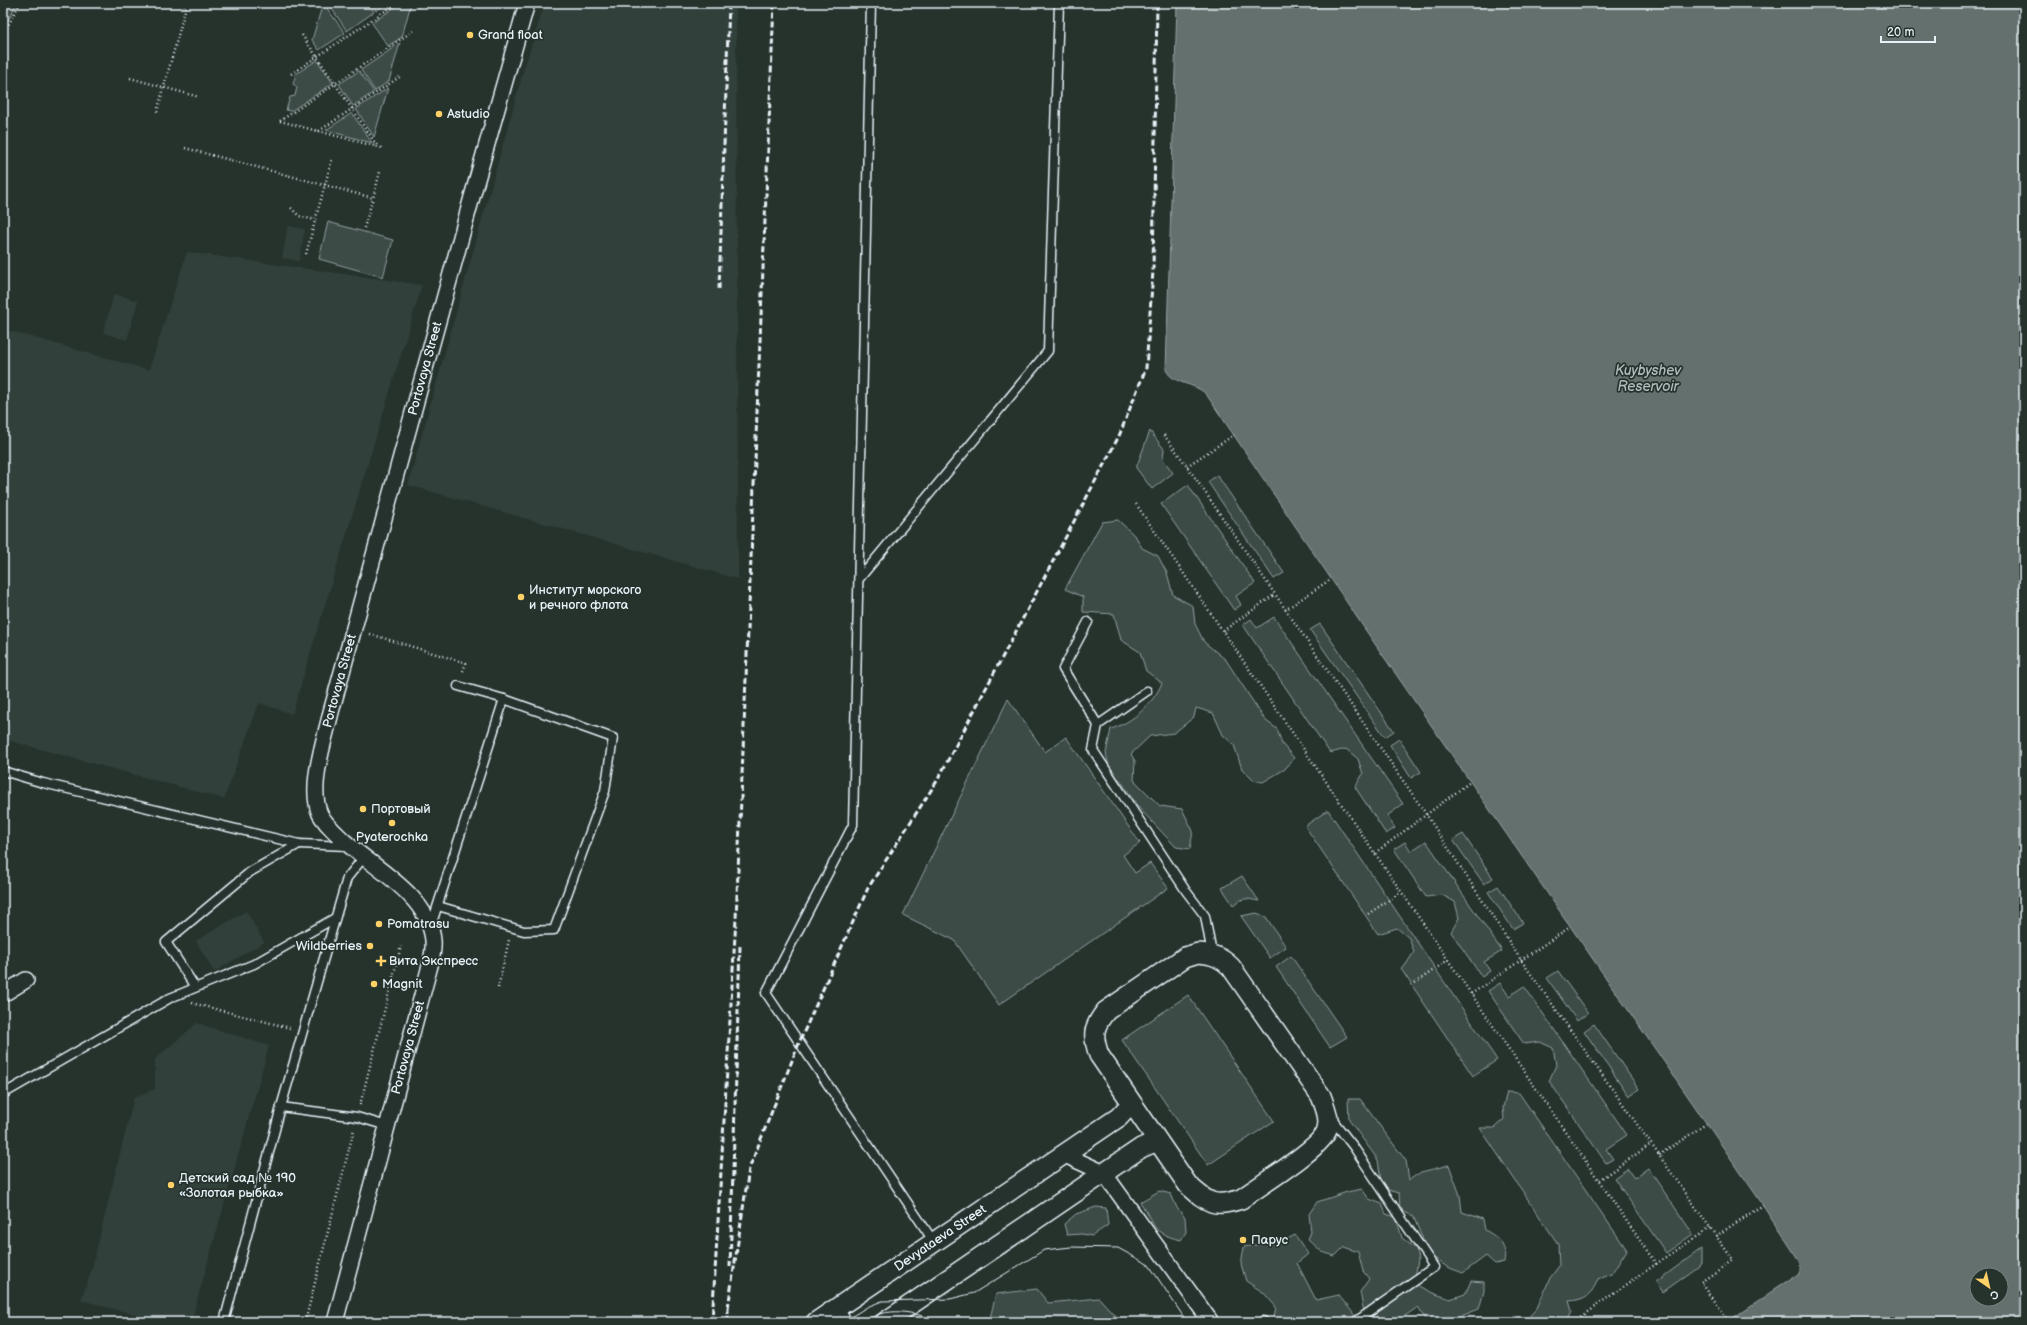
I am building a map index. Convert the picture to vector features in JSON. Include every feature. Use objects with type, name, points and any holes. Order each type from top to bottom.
[{"type":"street","name":"Portovaya Street","points":[[335,1322],[432,956],[434,941],[431,926],[407,892],[349,846],[332,830],[320,814],[316,793],[323,746],[472,197],[527,3]]},
{"type":"street","points":[[1198,953],[1212,954],[1223,959],[1231,967],[1321,1096],[1328,1113],[1326,1131],[1317,1145],[1241,1199],[1228,1203],[1214,1204],[1203,1199],[1188,1185],[1131,1104],[1099,1055],[1094,1042],[1094,1032],[1097,1022],[1106,1011],[1185,957],[1198,953]]},
{"type":"street","points":[[3,994],[26,980]]},
{"type":"street","name":"Devyataeva Street","points":[[816,1322],[843,1315],[934,1242],[1065,1155],[1119,1117],[1131,1104]]},
{"type":"street","points":[[885,1322],[1141,1148],[1157,1141]]},
{"type":"street","points":[[1065,1155],[1104,1173],[1211,1322]]},
{"type":"lane","points":[[871,3],[853,825],[766,993],[934,1242]]},
{"type":"lane","points":[[859,579],[1048,351],[1059,3]]},
{"type":"lane","points":[[1088,622],[1063,669],[1098,725],[1093,750],[1186,891],[1205,916],[1212,954]]},
{"type":"lane","points":[[438,906],[524,931],[554,930],[605,792],[612,738],[504,699],[458,686]]},
{"type":"lane","points":[[1098,725],[1147,691]]},
{"type":"lane","points":[[431,926],[504,699]]},
{"type":"lane","points":[[3,771],[43,783],[299,844],[349,846]]},
{"type":"lane","points":[[195,987],[166,942],[250,872],[299,844]]},
{"type":"lane","points":[[224,1322],[281,1107],[304,1032],[347,878],[364,857]]},
{"type":"lane","points":[[3,1094],[170,998],[254,964],[335,918]]},
{"type":"lane","points":[[281,1107],[357,1117],[387,1126]]},
{"type":"lane","points":[[1328,1113],[1353,1146],[1434,1266],[1355,1322]]},
{"type":"path","points":[[3,35],[20,3]]},
{"type":"path","points":[[157,112],[187,3]]},
{"type":"path","points":[[291,74],[397,3]]},
{"type":"path","points":[[416,3],[420,8]]},
{"type":"path","points":[[382,148],[279,121],[413,31]]},
{"type":"path","points":[[302,35],[378,147]]},
{"type":"path","points":[[319,131],[401,76]]},
{"type":"path","points":[[130,78],[199,97]]},
{"type":"path","points":[[185,148],[372,198]]},
{"type":"path","points":[[306,254],[332,159]]},
{"type":"path","points":[[364,228],[380,172]]},
{"type":"path","points":[[291,208],[299,216],[315,220]]},
{"type":"path","points":[[1164,435],[1187,466],[1426,814],[1521,960],[1733,1260],[1701,1282],[1729,1321]]},
{"type":"path","points":[[1187,466],[1234,435]]},
{"type":"path","points":[[1136,504],[1656,1264]]},
{"type":"path","points":[[1285,610],[1331,579]]},
{"type":"path","points":[[1223,631],[1274,594]]},
{"type":"path","points":[[370,634],[466,663],[458,686]]},
{"type":"path","points":[[1375,853],[1470,782]]},
{"type":"path","points":[[1368,914],[1401,892]]},
{"type":"path","points":[[1471,994],[1570,927]]},
{"type":"path","points":[[498,988],[512,928]]},
{"type":"path","points":[[305,1322],[401,946]]},
{"type":"path","points":[[1415,983],[1448,960]]},
{"type":"path","points":[[170,998],[304,1032]]},
{"type":"path","points":[[1659,1155],[1706,1124]]},
{"type":"path","points":[[1599,1180],[1651,1144]]},
{"type":"path","points":[[1716,1236],[1763,1205]]},
{"type":"path","points":[[1573,1322],[1578,1321],[1656,1264],[1710,1228]]},
{"type":"shaded area","points":[[3,3],[17,3],[3,30]]},
{"type":"shaded area","points":[[323,3],[345,33],[319,50],[312,40]]},
{"type":"shaded area","points":[[328,3],[368,3],[374,12],[347,31]]},
{"type":"shaded area","points":[[371,3],[387,3],[376,11]]},
{"type":"shaded area","points":[[401,3],[411,3],[402,37],[388,46],[372,23]]},
{"type":"shaded area","points":[[545,3],[736,3],[738,579],[408,485],[524,69]]},
{"type":"shaded area","points":[[400,43],[389,81],[375,91],[361,70]]},
{"type":"shaded area","points":[[317,60],[333,83],[291,111],[286,110],[290,97],[295,96],[297,87],[293,84],[296,74]]},
{"type":"shaded area","points":[[359,71],[374,92],[353,106],[339,84]]},
{"type":"shaded area","points":[[388,88],[374,137],[356,109]]},
{"type":"shaded area","points":[[352,113],[372,143],[326,130]]},
{"type":"shaded area","points":[[328,222],[393,240],[383,277],[319,259]]},
{"type":"shaded area","points":[[288,226],[305,229],[299,261],[282,258]]},
{"type":"shaded area","points":[[187,252],[422,285],[292,714],[259,703],[224,799],[3,739],[3,329],[149,370]]},
{"type":"shaded area","points":[[114,294],[138,301],[127,340],[103,333]]},
{"type":"shaded area","points":[[1150,431],[1164,449],[1163,459],[1173,473],[1152,489],[1136,468]]},
{"type":"shaded area","points":[[1217,475],[1284,573],[1274,579],[1208,482]]},
{"type":"shaded area","points":[[1188,485],[1255,583],[1236,596],[1241,605],[1234,610],[1161,504]]},
{"type":"shaded area","points":[[1118,520],[1136,537],[1142,548],[1158,556],[1167,573],[1173,595],[1193,606],[1195,624],[1204,642],[1226,660],[1265,720],[1277,729],[1282,744],[1294,758],[1285,769],[1263,782],[1253,780],[1242,769],[1234,745],[1223,735],[1213,713],[1196,708],[1194,717],[1174,733],[1150,736],[1131,754],[1135,761],[1134,780],[1160,806],[1182,809],[1193,831],[1190,849],[1176,847],[1138,807],[1121,781],[1110,771],[1106,753],[1111,729],[1127,722],[1148,705],[1162,683],[1146,671],[1140,652],[1121,640],[1114,614],[1083,612],[1083,597],[1065,589],[1102,522]]},
{"type":"shaded area","points":[[1274,617],[1403,804],[1387,816],[1395,828],[1386,834],[1355,787],[1363,774],[1358,759],[1346,749],[1330,753],[1243,625],[1251,619],[1257,628]]},
{"type":"shaded area","points":[[1320,624],[1394,731],[1385,737],[1310,630]]},
{"type":"shaded area","points":[[1008,699],[1045,752],[1066,737],[1140,843],[1123,855],[1135,873],[1150,863],[1168,888],[999,1005],[954,940],[903,915]]},
{"type":"shaded area","points":[[1399,739],[1421,772],[1411,778],[1390,745]]},
{"type":"shaded area","points":[[1328,810],[1497,1060],[1473,1076],[1401,969],[1405,966],[1414,952],[1409,938],[1397,928],[1378,934],[1305,826]]},
{"type":"shaded area","points":[[1463,834],[1493,878],[1484,884],[1453,840]]},
{"type":"shaded area","points":[[1426,841],[1502,951],[1484,962],[1490,971],[1482,977],[1451,932],[1459,918],[1455,902],[1442,895],[1426,897],[1394,849],[1405,842],[1411,851]]},
{"type":"shaded area","points":[[1242,876],[1259,901],[1246,899],[1233,905],[1222,888]]},
{"type":"shaded area","points":[[1498,886],[1523,923],[1513,929],[1488,892]]},
{"type":"shaded area","points":[[246,911],[264,942],[214,972],[196,941]]},
{"type":"shaded area","points":[[1257,913],[1266,917],[1286,947],[1270,958],[1241,916]]},
{"type":"shaded area","points":[[1291,956],[1347,1037],[1330,1047],[1276,967]]},
{"type":"shaded area","points":[[1558,971],[1588,1013],[1577,1021],[1547,978]]},
{"type":"shaded area","points":[[1500,983],[1509,996],[1524,986],[1627,1135],[1606,1149],[1613,1159],[1606,1163],[1549,1081],[1556,1065],[1553,1048],[1540,1042],[1524,1044],[1488,991]]},
{"type":"shaded area","points":[[1188,995],[1274,1121],[1208,1165],[1122,1040]]},
{"type":"shaded area","name":"Детский сад № 190 «Золотая рыбка»","points":[[197,1023],[269,1046],[191,1322],[162,1322],[81,1300],[91,1272],[134,1097],[155,1089],[155,1059]]},
{"type":"shaded area","points":[[1594,1024],[1639,1089],[1629,1096],[1584,1031]]},
{"type":"shaded area","points":[[1507,1092],[1519,1093],[1627,1250],[1613,1272],[1598,1279],[1588,1295],[1584,1298],[1569,1301],[1572,1311],[1566,1322],[1524,1322],[1537,1308],[1550,1278],[1559,1266],[1558,1244],[1480,1128],[1494,1128],[1504,1119],[1503,1107]]},
{"type":"shaded area","points":[[1348,1099],[1360,1099],[1406,1161],[1409,1180],[1421,1172],[1449,1165],[1460,1195],[1462,1212],[1483,1219],[1485,1230],[1495,1236],[1503,1246],[1505,1256],[1504,1262],[1495,1264],[1486,1256],[1463,1273],[1447,1267],[1429,1254],[1413,1216],[1400,1210],[1399,1193],[1382,1188],[1378,1160],[1349,1120]]},
{"type":"shaded area","points":[[1648,1168],[1693,1234],[1666,1253],[1614,1178],[1627,1169],[1634,1178]]},
{"type":"shaded area","points":[[1362,1189],[1369,1199],[1382,1204],[1386,1214],[1396,1217],[1402,1238],[1416,1249],[1418,1260],[1414,1284],[1450,1299],[1465,1294],[1471,1281],[1484,1282],[1484,1291],[1479,1309],[1461,1316],[1461,1322],[1428,1322],[1418,1307],[1399,1320],[1366,1322],[1360,1292],[1369,1279],[1363,1271],[1358,1252],[1344,1247],[1335,1256],[1322,1252],[1308,1239],[1311,1232],[1309,1214],[1317,1202],[1347,1192]]},
{"type":"shaded area","points":[[1159,1191],[1171,1194],[1177,1208],[1185,1217],[1186,1232],[1181,1240],[1159,1231],[1140,1202]]},
{"type":"shaded area","points":[[1096,1207],[1106,1208],[1108,1225],[1092,1236],[1082,1234],[1067,1235],[1064,1224],[1076,1214]]},
{"type":"shaded area","points":[[1295,1235],[1308,1254],[1297,1263],[1316,1300],[1339,1295],[1354,1315],[1357,1322],[1273,1322],[1276,1307],[1264,1293],[1246,1281],[1241,1264],[1244,1247],[1262,1244],[1278,1244]]},
{"type":"shaded area","points":[[1701,1249],[1701,1262],[1698,1267],[1663,1292],[1656,1282]]},
{"type":"shaded area","points":[[1037,1289],[1048,1303],[1099,1298],[1121,1322],[989,1322],[996,1294]]},
{"type":"water","name":"Kuybyshev Reservoir","points":[[1177,3],[2024,3],[2024,1322],[1727,1322],[1798,1274],[1801,1268],[1800,1262],[1763,1205],[1375,644],[1206,394],[1196,387],[1179,381],[1169,375],[1166,370]]},
{"type":"tram line","points":[[843,1322],[867,1307],[882,1301],[950,1299],[974,1293],[1044,1250],[1071,1247],[1118,1248],[1149,1265],[1187,1322]]},
{"type":"tram line","points":[[863,1322],[882,1313],[891,1312],[921,1315],[940,1322]]},
{"type":"railway","points":[[719,289],[729,3]]},
{"type":"railway","points":[[712,1322],[736,919],[774,3]]},
{"type":"railway","points":[[728,1308],[749,1169],[799,1043],[868,888],[937,781],[1119,436],[1146,368],[1153,271],[1157,3]]},
{"type":"railway","points":[[730,1267],[740,946]]},
{"type":"railway","points":[[728,1303],[728,1322]]},
{"type":"place","name":"Grand float","points":[[470,35]]},
{"type":"place","name":"Astudio","points":[[439,114]]},
{"type":"place","name":"Институт морского и речного флота","points":[[521,597]]},
{"type":"place","name":"Портовый","points":[[363,809]]},
{"type":"place","name":"Pyaterochka","points":[[392,823]]},
{"type":"place","name":"Pomatrasu","points":[[379,924]]},
{"type":"place","name":"Wildberries","points":[[370,946]]},
{"type":"place","name":"Вита Экспресс","points":[[381,961]]},
{"type":"place","name":"Magnit","points":[[374,984]]},
{"type":"place","name":"Детский сад № 190 «Золотая рыбка»","points":[[171,1185]]},
{"type":"place","name":"Парус","points":[[1243,1240]]}]
